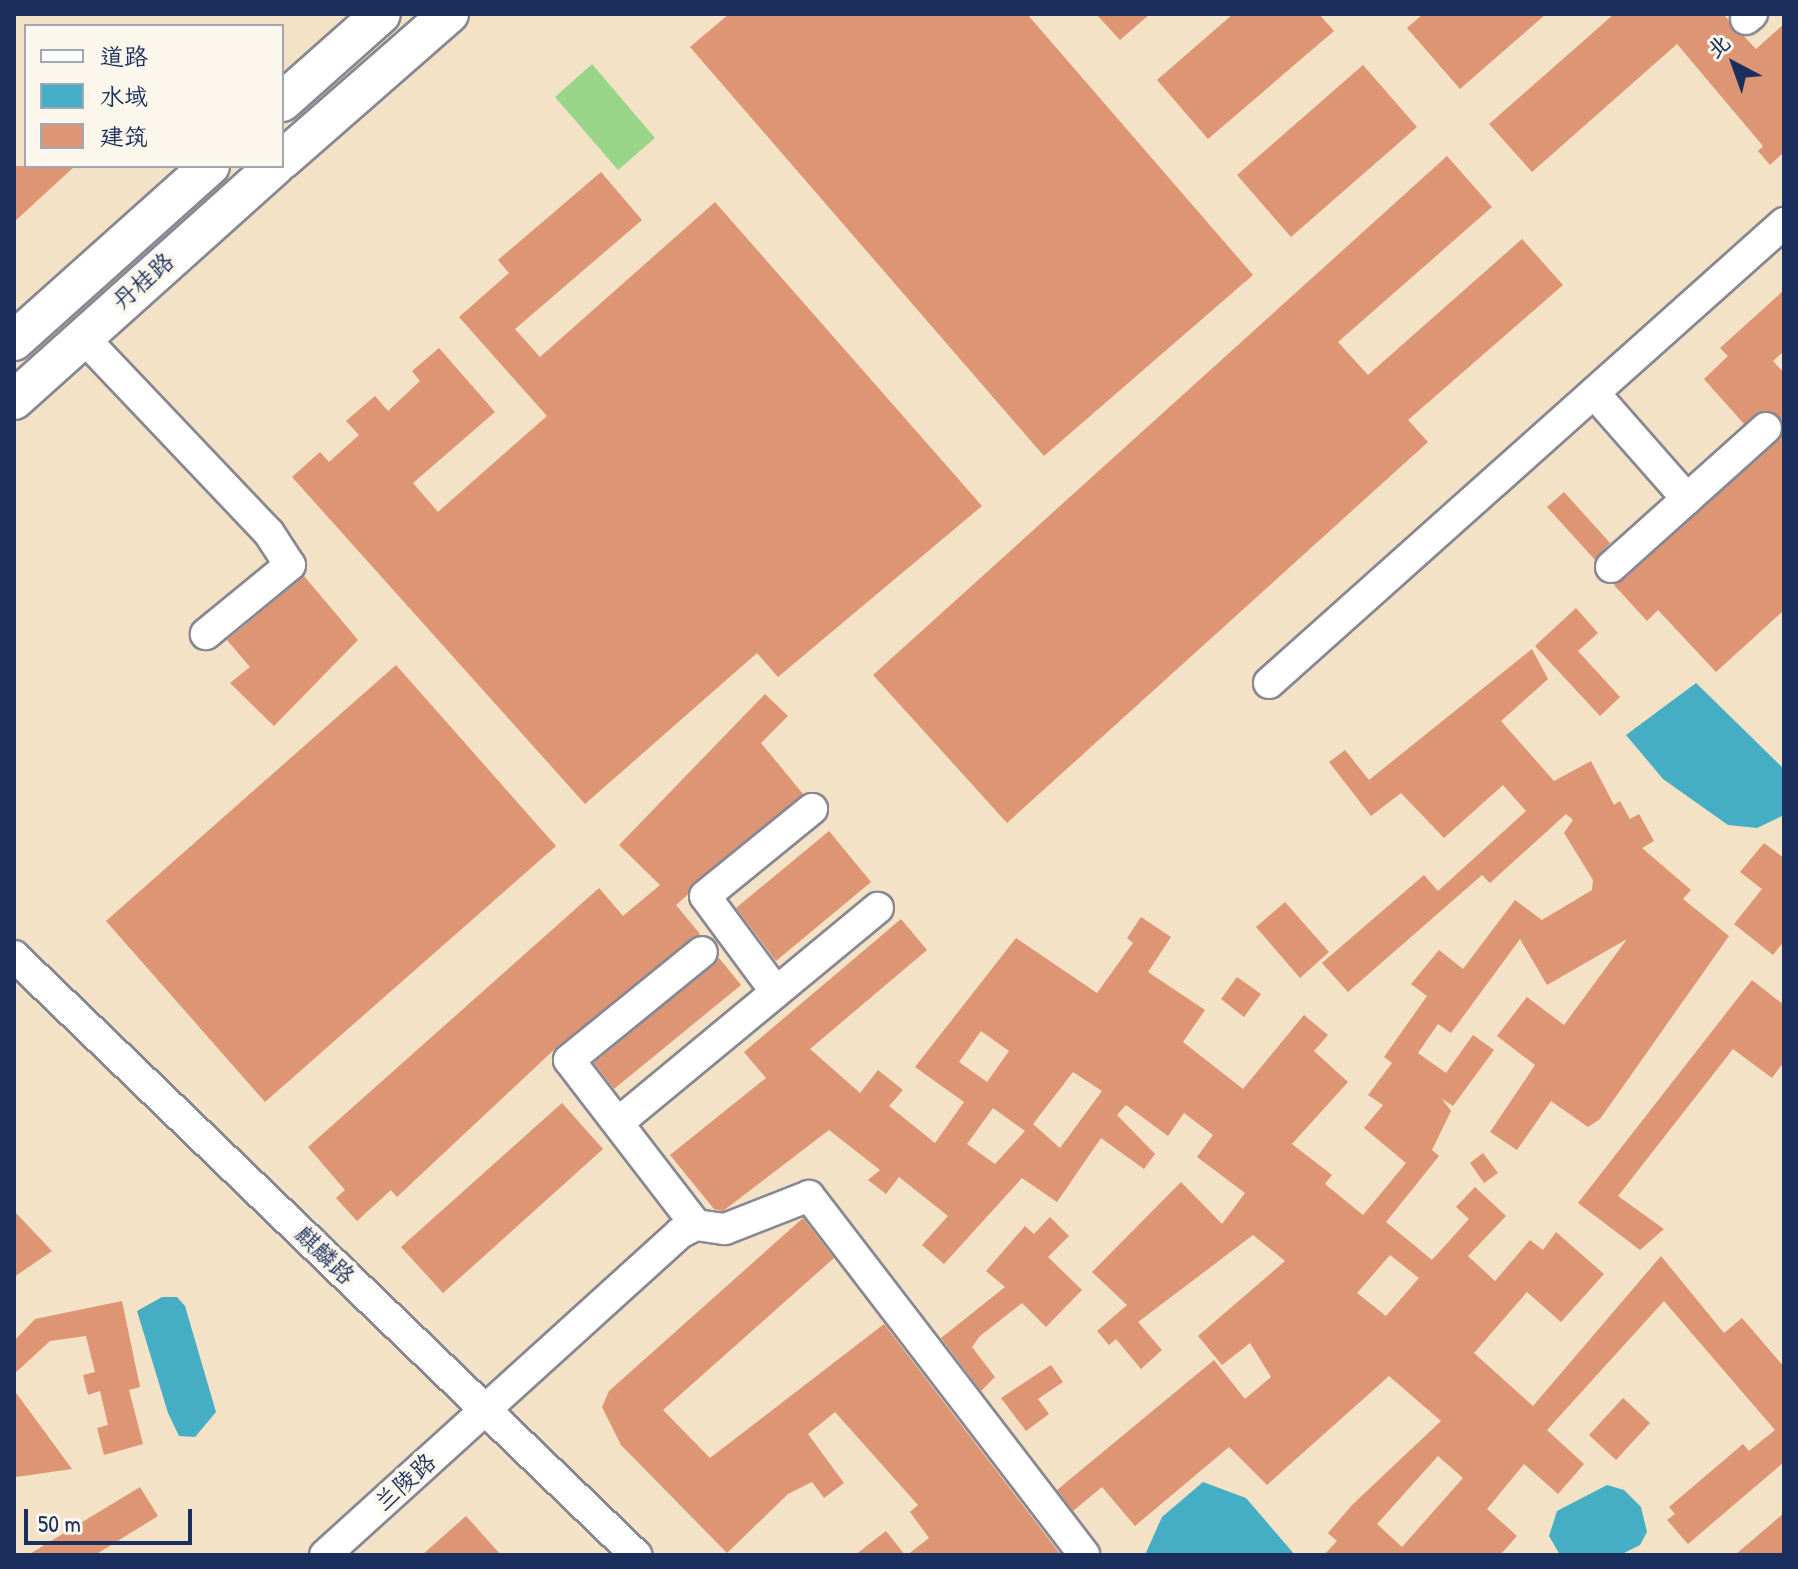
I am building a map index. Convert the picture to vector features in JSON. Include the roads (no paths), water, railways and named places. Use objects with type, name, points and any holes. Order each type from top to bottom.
[{"type":"main road","points":[[284,100],[381,14]]},
{"type":"main road","points":[[284,158],[449,14]]},
{"type":"main road","name":"丹桂路","points":[[14,341],[208,168]]},
{"type":"main road","name":"丹桂路","points":[[14,400],[81,335],[273,168]]},
{"type":"street","points":[[1269,683],[1784,223]]},
{"type":"street","points":[[81,335],[269,533],[290,565],[206,634]]},
{"type":"street","points":[[1594,393],[1687,499]]},
{"type":"street","points":[[1611,567],[1766,428]]},
{"type":"street","points":[[776,992],[705,896],[812,809]]},
{"type":"street","points":[[619,1122],[878,908]]},
{"type":"street","points":[[702,952],[569,1060],[696,1225],[725,1229],[809,1196],[1084,1555]]},
{"type":"street","name":"麒麟路","points":[[14,956],[636,1555]]},
{"type":"street","name":"兰陵路","points":[[325,1555],[485,1409],[696,1225]]},
{"type":"water","points":[[1696,683],[1784,769],[1784,815],[1757,828],[1728,825],[1663,779],[1626,735]]},
{"type":"water","points":[[162,1297],[177,1297],[185,1306],[216,1412],[195,1437],[179,1436],[168,1413],[137,1311]]},
{"type":"water","points":[[1203,1482],[1246,1498],[1295,1555],[1145,1555],[1162,1517]]},
{"type":"water","points":[[1607,1485],[1624,1490],[1641,1507],[1647,1532],[1640,1545],[1620,1555],[1560,1555],[1549,1536],[1557,1511]]}]
